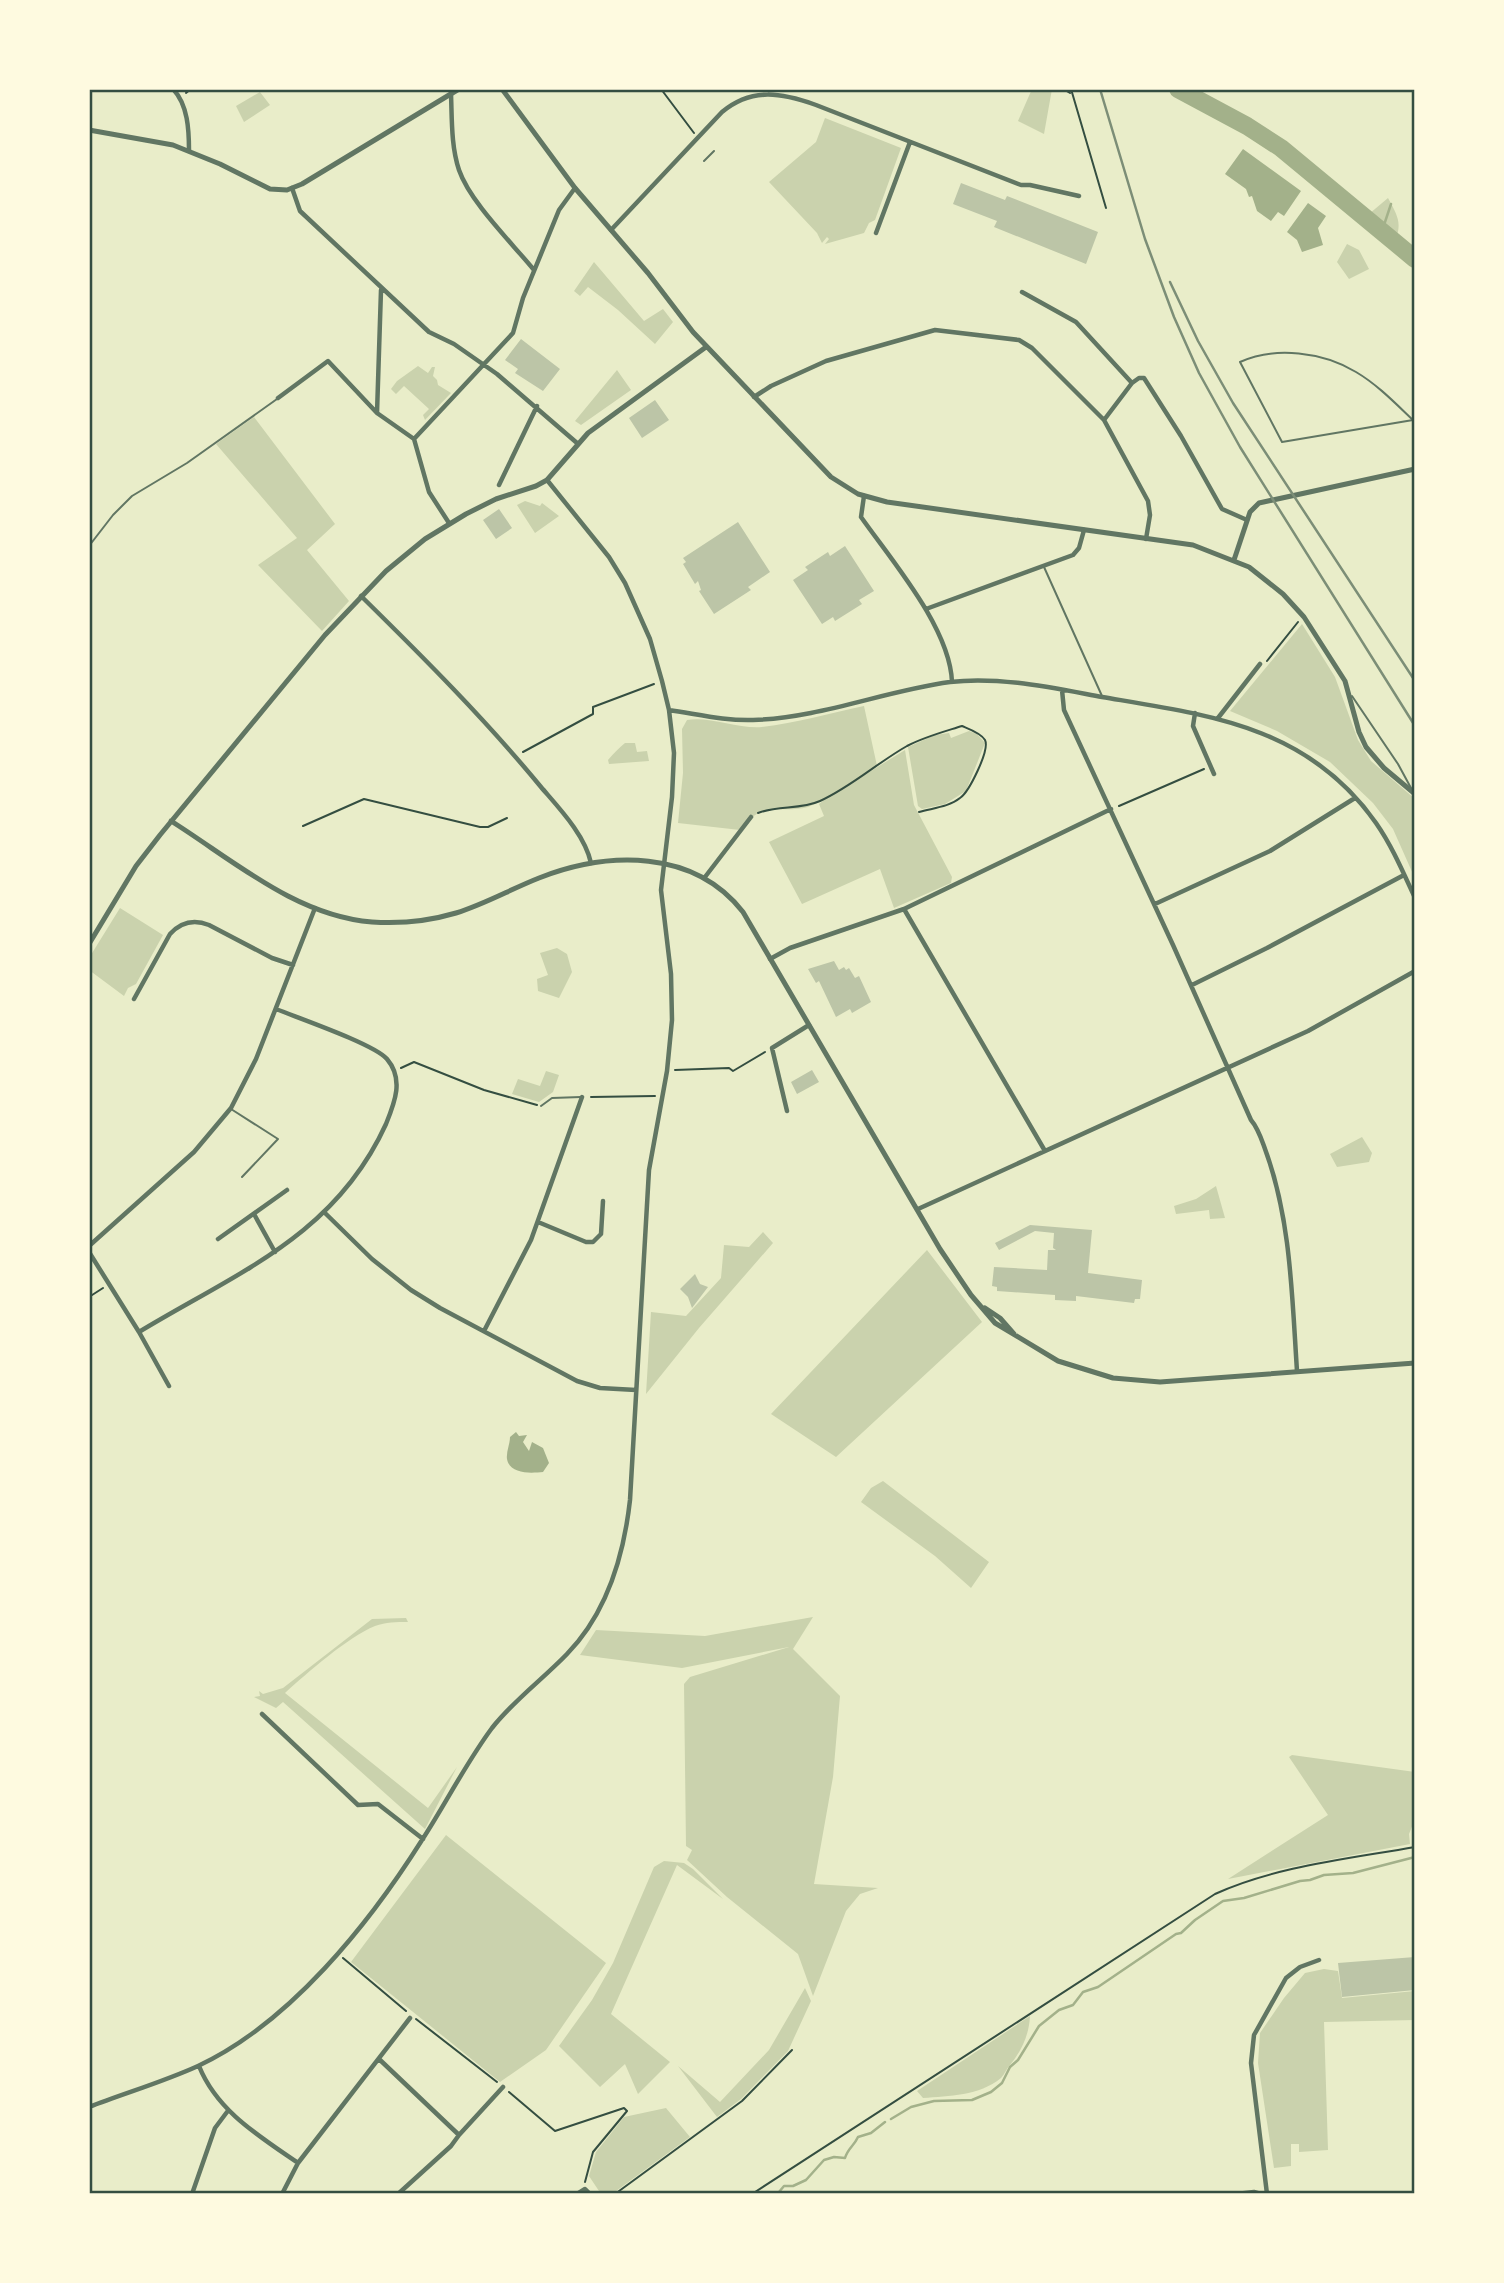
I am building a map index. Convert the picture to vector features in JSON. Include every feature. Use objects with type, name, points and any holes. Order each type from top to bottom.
[{"type":"street","points":[[173,89],[184,108],[189,150]]},
{"type":"street","points":[[89,130],[173,145],[270,189],[292,188],[459,89]]},
{"type":"street","points":[[484,89],[493,89]]},
{"type":"street","points":[[502,89],[575,188],[706,347],[822,469],[844,486],[864,496],[914,508],[1193,545],[1234,560],[1264,577],[1304,617],[1340,671],[1366,747],[1384,768],[1414,793]]},
{"type":"street","points":[[611,230],[722,111],[755,95],[771,93],[791,96],[816,105],[1021,185],[1079,196]]},
{"type":"street","points":[[451,94],[455,154],[463,179],[479,203],[534,270]]},
{"type":"street","points":[[876,233],[910,142]]},
{"type":"street","points":[[292,188],[300,211],[429,332],[485,365],[537,406],[577,443]]},
{"type":"street","points":[[414,439],[513,333],[523,298],[559,210],[575,188]]},
{"type":"street","points":[[377,414],[382,289]]},
{"type":"street","points":[[1022,292],[1076,322],[1132,383]]},
{"type":"street","points":[[754,397],[771,386],[826,361],[935,330],[1026,343],[1104,420],[1148,501],[1150,515],[1146,539]]},
{"type":"street","points":[[89,944],[136,866],[171,821],[361,595],[401,558],[449,523],[496,499],[547,480],[577,443],[706,347]]},
{"type":"street","points":[[278,398],[328,360],[377,414],[414,439],[429,492],[449,523]]},
{"type":"street","points":[[1104,420],[1132,383],[1139,377],[1144,378],[1170,423],[1181,436],[1222,509],[1247,520]]},
{"type":"street","points":[[499,485],[537,406]]},
{"type":"street","points":[[1234,560],[1254,507],[1268,500],[1342,487],[1415,469]]},
{"type":"street","points":[[89,2107],[198,2066],[251,2034],[310,1984],[391,1885],[423,1839],[469,1760],[493,1727],[512,1705],[569,1652],[590,1623],[608,1589],[626,1531],[649,1170],[668,1063],[672,1020],[671,974],[661,890],[674,753],[669,710],[650,639],[619,571],[547,480]]},
{"type":"street","points":[[864,496],[861,517],[926,609],[951,666],[952,682]]},
{"type":"street","points":[[926,609],[1075,553],[1084,530]]},
{"type":"street","points":[[361,595],[461,695],[524,766],[573,829],[591,863]]},
{"type":"street","points":[[1218,718],[1263,663]]},
{"type":"street","points":[[669,710],[725,719],[757,720],[901,691],[980,680],[1062,690],[1218,718],[1257,730],[1286,743],[1322,768],[1355,797],[1386,837],[1415,898]]},
{"type":"street","points":[[1062,690],[1064,710],[1192,985],[1251,1120],[1256,1125],[1273,1178],[1289,1257],[1297,1371]]},
{"type":"street","points":[[1195,713],[1194,726],[1214,774]]},
{"type":"street","points":[[1155,904],[1270,851],[1355,797]]},
{"type":"street","points":[[770,958],[790,948],[904,909],[1111,809]]},
{"type":"street","points":[[705,877],[751,817]]},
{"type":"street","points":[[171,821],[278,890],[315,908],[372,922],[427,920],[483,903],[541,877],[591,863],[663,863],[705,877],[737,904],[958,1278],[984,1308],[1000,1318],[1016,1336],[1058,1361],[1113,1378],[1160,1382],[1415,1363]]},
{"type":"street","points":[[1192,985],[1268,948],[1404,875]]},
{"type":"street","points":[[89,1246],[194,1152],[231,1108],[252,1069],[315,908]]},
{"type":"street","points":[[904,909],[1045,1152]]},
{"type":"street","points":[[134,999],[170,934],[187,922],[205,923],[272,958],[293,965]]},
{"type":"street","points":[[918,1209],[1308,1031],[1415,971]]},
{"type":"street","points":[[139,1332],[275,1252],[325,1213],[358,1172],[381,1134],[396,1097],[395,1075],[386,1059],[375,1049],[275,1009]]},
{"type":"street","points":[[787,1111],[772,1048],[809,1025]]},
{"type":"street","points":[[484,1331],[524,1255],[538,1222],[582,1097]]},
{"type":"street","points":[[218,1239],[287,1190]]},
{"type":"street","points":[[538,1222],[586,1242],[593,1242],[601,1234],[603,1201]]},
{"type":"street","points":[[325,1213],[372,1259],[411,1290],[584,1384],[600,1388],[636,1390]]},
{"type":"street","points":[[254,1214],[275,1252]]},
{"type":"street","points":[[89,1252],[139,1332],[169,1387]]},
{"type":"street","points":[[262,1714],[358,1805],[378,1804],[423,1839]]},
{"type":"street","points":[[1267,2194],[1251,2063],[1254,2035],[1286,1978],[1300,1967],[1319,1960]]},
{"type":"street","points":[[282,2194],[298,2163],[410,2018]]},
{"type":"street","points":[[379,2059],[459,2135]]},
{"type":"street","points":[[198,2066],[211,2092],[227,2111],[298,2163]]},
{"type":"street","points":[[398,2194],[451,2146],[503,2087]]},
{"type":"street","points":[[192,2194],[215,2128],[227,2111]]},
{"type":"street","points":[[577,2194],[585,2189],[590,2194]]},
{"type":"street","points":[[1236,2194],[1261,2194]]},
{"type":"lane","points":[[704,161],[714,151]]},
{"type":"lane","points":[[1287,352],[1322,358],[1350,368],[1392,400],[1414,421],[1282,442],[1240,362],[1253,356],[1287,352]]},
{"type":"lane","points":[[89,546],[132,496],[187,463],[278,398]]},
{"type":"lane","points":[[1043,566],[1102,697]]},
{"type":"lane","points":[[1349,693],[1398,764],[1414,793]]},
{"type":"lane","points":[[541,1107],[552,1098],[582,1097]]},
{"type":"lane","points":[[231,1108],[278,1139],[242,1177]]},
{"type":"path","points":[[661,89],[698,137]]},
{"type":"path","points":[[1063,89],[1071,91],[1106,208]]},
{"type":"path","points":[[1263,663],[1298,622]]},
{"type":"path","points":[[515,756],[593,714],[593,707],[662,681]]},
{"type":"path","points":[[751,817],[759,811],[807,807],[825,799],[907,747],[934,734],[962,726],[984,738],[984,753],[972,784],[963,797],[953,803],[919,812]]},
{"type":"path","points":[[1111,809],[1211,766]]},
{"type":"path","points":[[303,826],[364,799],[480,827],[488,827],[507,818]]},
{"type":"path","points":[[674,1070],[733,1070],[772,1048]]},
{"type":"path","points":[[401,1068],[414,1062],[484,1090],[541,1107]]},
{"type":"path","points":[[582,1097],[656,1096]]},
{"type":"path","points":[[89,1297],[106,1286]]},
{"type":"path","points":[[752,2194],[1214,1894],[1268,1875],[1415,1847]]},
{"type":"path","points":[[337,1953],[555,2131],[624,2108],[627,2111],[593,2152],[587,2169],[585,2189]]},
{"type":"path","points":[[615,2194],[742,2101],[792,2050]]},
{"type":"shaded area","points":[[1032,89],[1052,89],[1044,134],[1018,121]]},
{"type":"shaded area","points":[[260,92],[270,105],[244,122],[236,106]]},
{"type":"shaded area","points":[[825,118],[901,148],[875,220],[869,223],[864,233],[825,244],[829,239],[827,237],[822,243],[817,233],[769,182],[816,142]]},
{"type":"shaded area","points":[[1243,149],[1301,191],[1284,216],[1278,212],[1271,221],[1257,211],[1252,196],[1249,197],[1246,189],[1225,174]]},
{"type":"shaded area","points":[[1388,198],[1398,222],[1398,233],[1393,247],[1372,230],[1378,222],[1369,214]]},
{"type":"shaded area","points":[[1308,203],[1326,216],[1318,228],[1323,245],[1302,252],[1297,240],[1287,232]]},
{"type":"shaded area","points":[[1347,244],[1359,250],[1369,269],[1349,279],[1337,262]]},
{"type":"shaded area","points":[[594,262],[644,321],[663,309],[673,322],[655,344],[588,287],[580,296],[574,291]]},
{"type":"shaded area","points":[[418,366],[428,373],[435,367],[433,376],[438,385],[451,393],[425,420],[423,415],[429,409],[404,386],[396,394],[391,389],[397,381]]},
{"type":"shaded area","points":[[617,370],[631,390],[581,425],[575,421]]},
{"type":"shaded area","points":[[254,417],[335,524],[307,550],[349,601],[322,631],[258,565],[297,538],[216,444]]},
{"type":"shaded area","points":[[525,501],[540,506],[542,503],[559,516],[535,533],[517,505]]},
{"type":"shaded area","points":[[1302,624],[1335,677],[1358,740],[1371,761],[1415,799],[1413,874],[1393,829],[1373,803],[1330,762],[1277,731],[1230,711]]},
{"type":"shaded area","points":[[864,706],[877,766],[827,798],[905,750],[914,805],[952,877],[951,883],[894,908],[880,869],[802,904],[769,842],[824,816],[819,804],[824,800],[797,809],[765,810],[749,820],[740,830],[678,823],[683,773],[682,729],[687,720],[762,727]]},
{"type":"shaded area","points":[[969,731],[977,734],[985,743],[966,791],[945,804],[922,809],[918,806],[908,747],[935,735],[949,733],[951,738]]},
{"type":"shaded area","points":[[625,743],[635,743],[637,752],[647,751],[649,761],[609,764],[608,760]]},
{"type":"shaded area","points":[[120,908],[163,935],[136,984],[128,988],[124,996],[89,970],[89,958]]},
{"type":"shaded area","points":[[557,948],[567,954],[572,972],[559,998],[538,991],[537,979],[548,975],[540,953]]},
{"type":"shaded area","points":[[546,1071],[559,1075],[553,1092],[539,1102],[512,1094],[518,1079],[540,1086]]},
{"type":"shaded area","points":[[1362,1137],[1372,1153],[1369,1162],[1337,1167],[1330,1154]]},
{"type":"shaded area","points":[[1216,1186],[1225,1218],[1210,1219],[1209,1210],[1176,1214],[1174,1206],[1196,1199]]},
{"type":"shaded area","points":[[763,1232],[773,1243],[646,1394],[651,1312],[686,1316],[721,1278],[724,1245],[749,1247]]},
{"type":"shaded area","points":[[927,1250],[982,1322],[836,1457],[771,1414]]},
{"type":"shaded area","points":[[516,1432],[519,1436],[527,1435],[523,1442],[529,1451],[532,1442],[543,1448],[549,1463],[543,1472],[522,1472],[509,1464],[507,1456],[510,1437]]},
{"type":"shaded area","points":[[883,1481],[989,1562],[971,1588],[935,1556],[861,1502],[871,1488]]},
{"type":"shaded area","points":[[813,1617],[793,1649],[840,1696],[833,1777],[814,1884],[878,1888],[860,1894],[846,1911],[813,1996],[798,1954],[727,1897],[687,1860],[692,1850],[686,1846],[684,1684],[690,1677],[789,1647],[682,1668],[580,1655],[596,1630],[705,1636]]},
{"type":"shaded area","points":[[406,1618],[408,1622],[391,1622],[364,1631],[328,1656],[285,1693],[428,1808],[457,1767],[425,1829],[283,1702],[276,1708],[254,1697],[260,1696],[259,1691],[263,1694],[283,1688],[372,1619]]},
{"type":"shaded area","points":[[1292,1755],[1415,1772],[1415,1819],[1409,1834],[1410,1844],[1228,1879],[1328,1815],[1289,1757]]},
{"type":"shaded area","points":[[446,1835],[606,1963],[546,2050],[500,2082],[351,1962]]},
{"type":"shaded area","points":[[664,1861],[684,1863],[723,1899],[677,1865],[611,2014],[670,2062],[638,2094],[625,2064],[600,2087],[559,2046],[592,2000],[613,1963],[654,1867]]},
{"type":"shaded area","points":[[1324,1969],[1338,1971],[1342,1998],[1415,1991],[1415,2020],[1324,2022],[1328,2150],[1299,2152],[1299,2144],[1291,2144],[1291,2166],[1274,2168],[1258,2063],[1260,2033],[1305,1973]]},
{"type":"shaded area","points":[[805,1988],[811,2001],[788,2051],[741,2099],[717,2117],[678,2066],[720,2102],[769,2050]]},
{"type":"shaded area","points":[[1030,2016],[1021,2048],[1002,2076],[992,2084],[974,2092],[943,2097],[923,2098],[917,2091]]},
{"type":"shaded area","points":[[666,2108],[690,2137],[612,2194],[601,2194],[589,2176],[596,2152],[624,2117]]},
{"type":"building","points":[[961,183],[1005,200],[1007,196],[1098,232],[1086,264],[994,227],[997,221],[953,204]]},
{"type":"building","points":[[521,339],[560,369],[543,391],[515,373],[518,369],[505,360]]},
{"type":"building","points":[[655,400],[669,420],[642,438],[629,418]]},
{"type":"building","points":[[499,509],[512,528],[496,539],[483,520]]},
{"type":"building","points":[[738,522],[770,572],[748,587],[751,590],[714,614],[699,591],[698,581],[695,584],[683,564],[686,562],[683,558]]},
{"type":"building","points":[[845,546],[874,591],[859,600],[862,604],[835,621],[833,617],[822,624],[793,580],[808,570],[805,567],[828,552],[830,556]]},
{"type":"building","points":[[834,961],[839,970],[849,968],[855,978],[859,976],[871,1002],[852,1013],[850,1009],[836,1017],[819,981],[816,983],[808,969]]},
{"type":"building","points":[[812,1070],[819,1082],[797,1094],[791,1082]]},
{"type":"building","points":[[1030,1225],[1092,1230],[1088,1273],[1142,1280],[1140,1299],[1135,1299],[1134,1303],[1076,1296],[1076,1301],[1055,1300],[1055,1295],[997,1291],[997,1287],[992,1286],[994,1267],[1047,1270],[1048,1250],[1056,1250],[1053,1248],[1054,1233],[1035,1231],[999,1250],[995,1243]]},
{"type":"building","points":[[695,1274],[700,1284],[708,1287],[692,1308],[688,1297],[680,1289]]},
{"type":"building","points":[[1415,1957],[1415,1990],[1342,1997],[1338,1963]]},
{"type":"waterway","points":[[1178,89],[1247,126],[1281,148],[1415,259]]},
{"type":"waterway","points":[[1382,231],[1391,204]]},
{"type":"waterway","points":[[891,2119],[911,2107],[934,2101],[972,2100],[991,2092],[1002,2083],[1039,2026],[1059,2010],[1073,2005],[1083,1992],[1098,1987],[1181,1933],[1223,1901],[1244,1898],[1324,1875],[1353,1873],[1415,1857]]},
{"type":"waterway","points":[[773,2194],[784,2186],[793,2186],[806,2180],[824,2160],[845,2158],[858,2137],[871,2133],[885,2122]]},
{"type":"railway","points":[[1100,89],[1145,239],[1174,317],[1199,373],[1240,447],[1415,726]]},
{"type":"railway","points":[[1170,282],[1198,341],[1233,403],[1415,681]]}]
